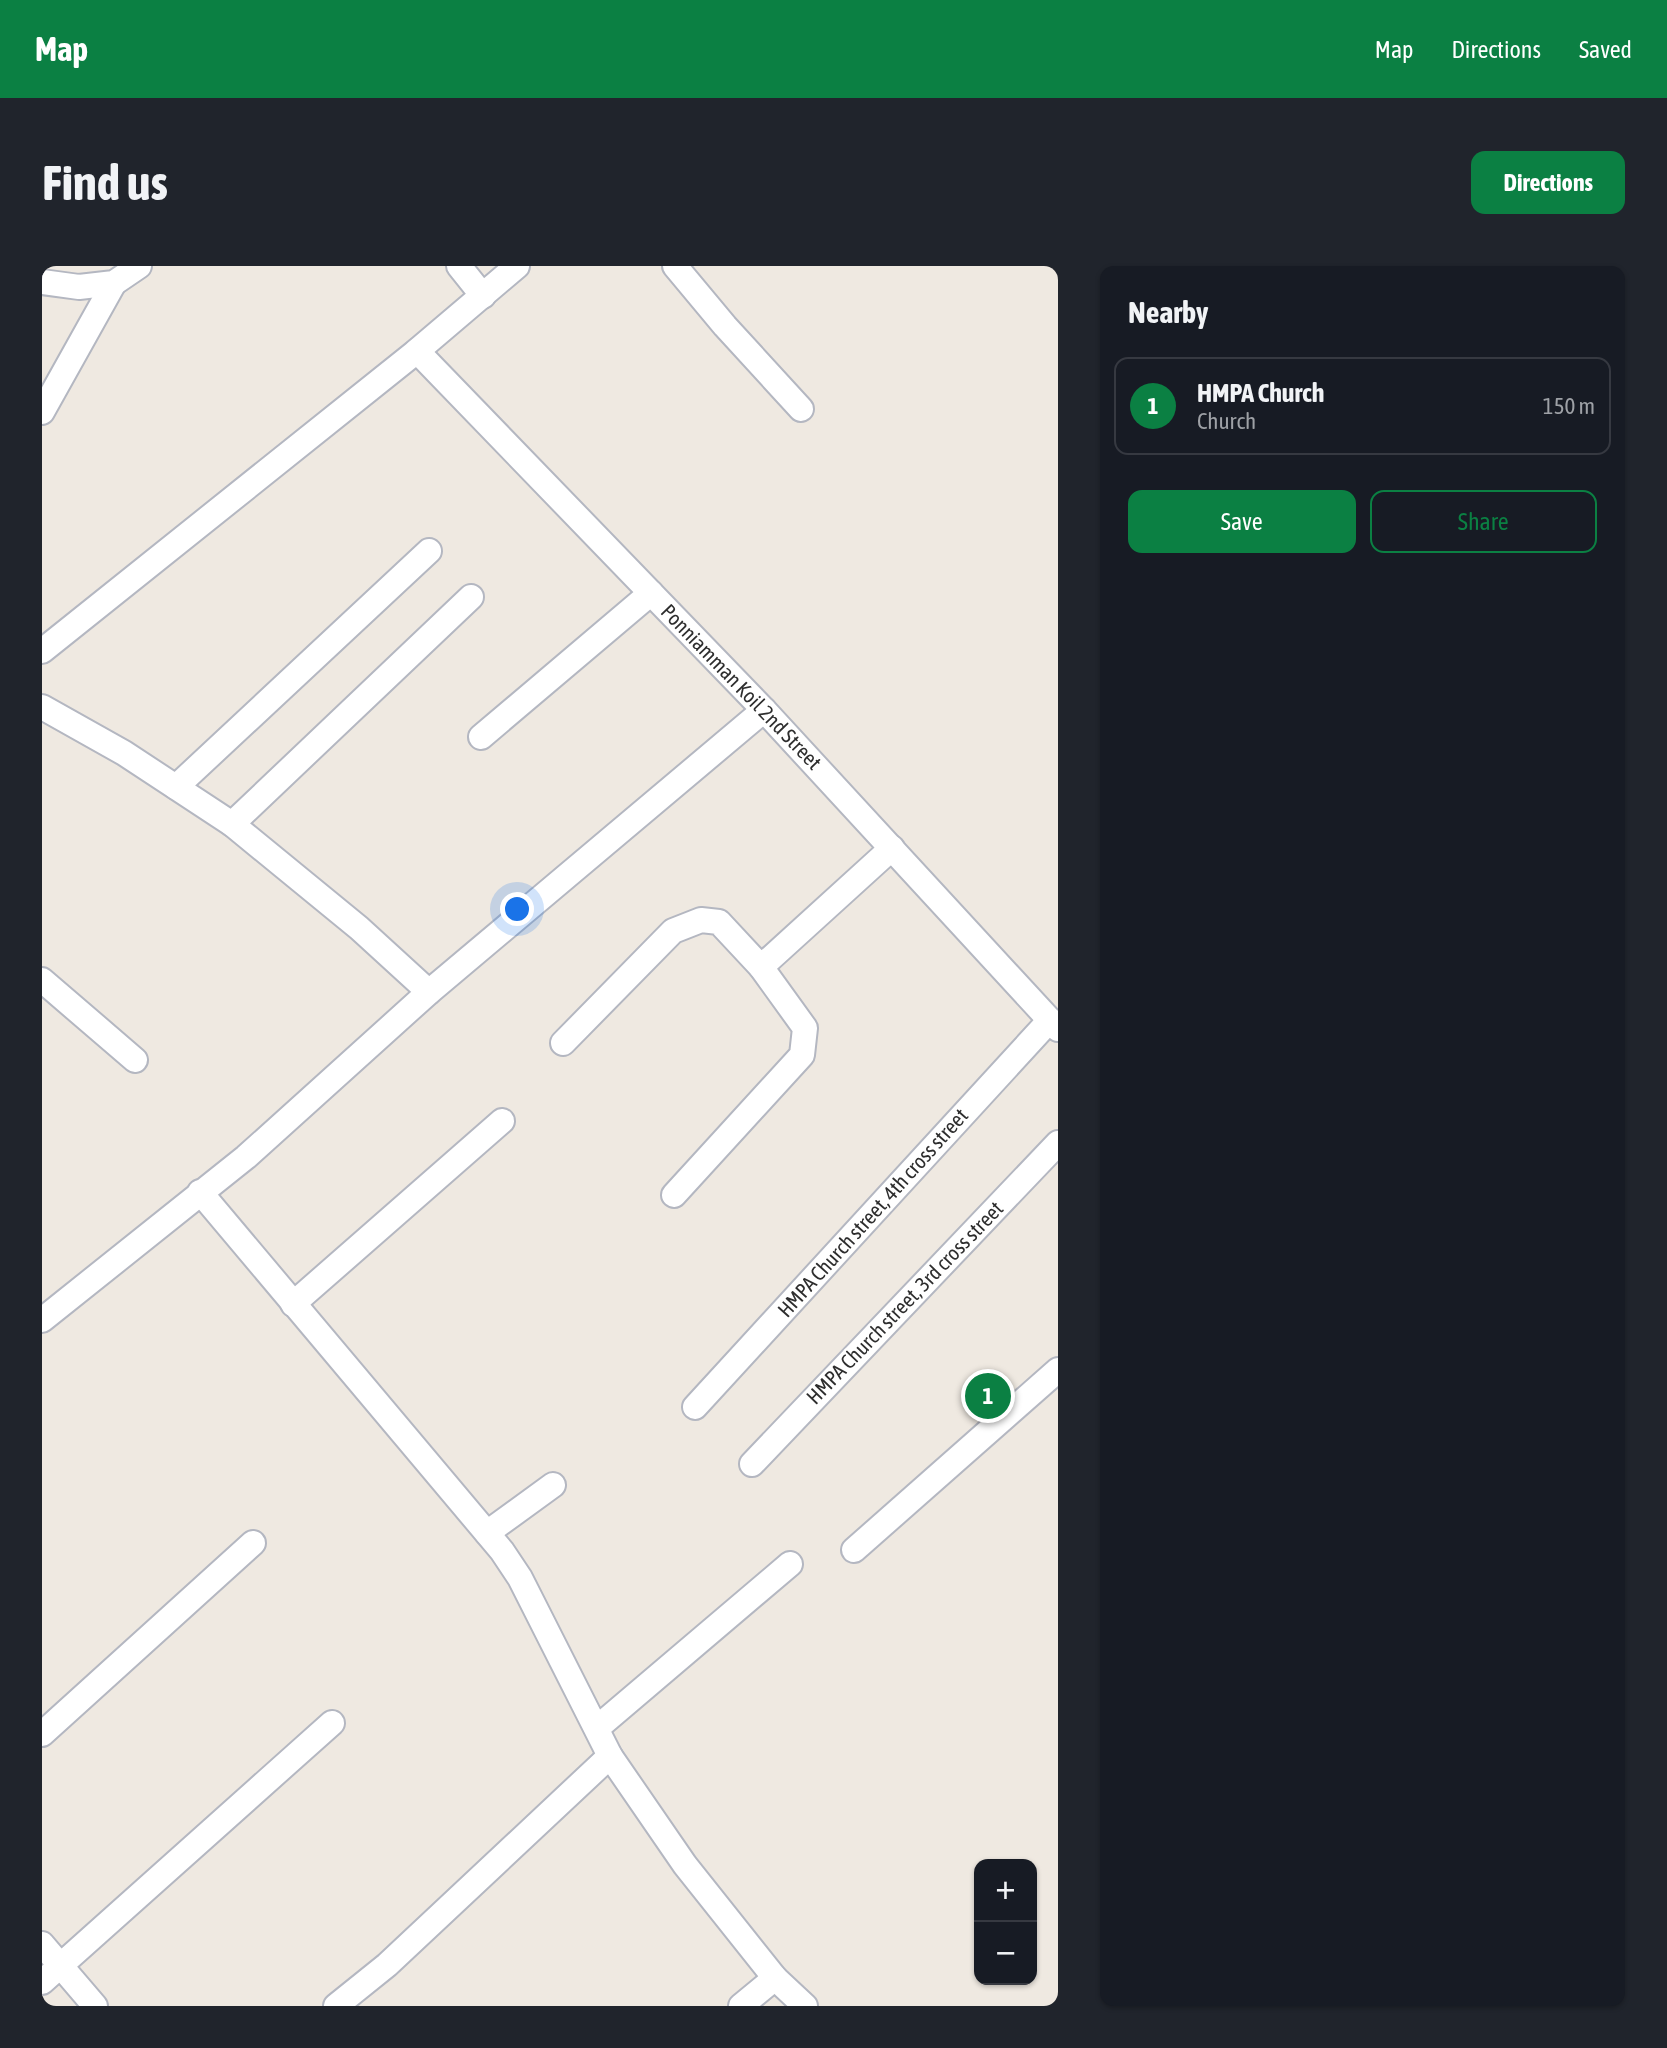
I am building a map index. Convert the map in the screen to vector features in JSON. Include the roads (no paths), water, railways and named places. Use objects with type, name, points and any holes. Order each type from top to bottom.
[{"type":"street","points":[[42,412],[114,283],[139,266]]},
{"type":"street","points":[[459,266],[483,296]]},
{"type":"street","points":[[42,651],[416,351],[517,266]]},
{"type":"street","points":[[675,266],[725,326],[801,409]]},
{"type":"street","points":[[42,282],[79,287],[114,283]]},
{"type":"street","name":"Ponniamman Koil 2nd Street","points":[[416,351],[764,710],[1054,1024]]},
{"type":"street","points":[[176,787],[429,551]]},
{"type":"street","points":[[481,737],[651,593]]},
{"type":"street","points":[[232,824],[471,597]]},
{"type":"street","points":[[42,707],[124,753],[232,824],[359,928],[429,992]]},
{"type":"street","points":[[42,1320],[246,1157],[429,992],[764,710]]},
{"type":"street","points":[[761,967],[892,848]]},
{"type":"street","points":[[564,1043],[673,931],[701,920],[719,922],[761,967],[804,1028],[802,1055],[674,1195]]},
{"type":"street","points":[[42,980],[135,1060]]},
{"type":"street","name":"HMPA Church street, 4th cross street","points":[[695,1407],[1054,1024]]},
{"type":"street","points":[[293,1304],[502,1121]]},
{"type":"street","name":"HMPA Church street, 3rd cross street","points":[[752,1464],[1058,1143]]},
{"type":"street","points":[[200,1192],[487,1533],[520,1578],[610,1756],[685,1864],[775,1978],[805,2006]]},
{"type":"street","points":[[854,1550],[1058,1370]]},
{"type":"street","points":[[487,1533],[553,1485]]},
{"type":"street","points":[[42,1734],[253,1543]]},
{"type":"street","points":[[597,1728],[790,1564]]},
{"type":"street","points":[[52,1974],[332,1723]]},
{"type":"street","points":[[336,2006],[387,1965],[610,1756]]},
{"type":"street","points":[[42,1944],[52,1974],[95,2006]]},
{"type":"street","points":[[741,2006],[775,1978]]},
{"type":"place","name":"HMPA Church","points":[[988,1396]]}]
